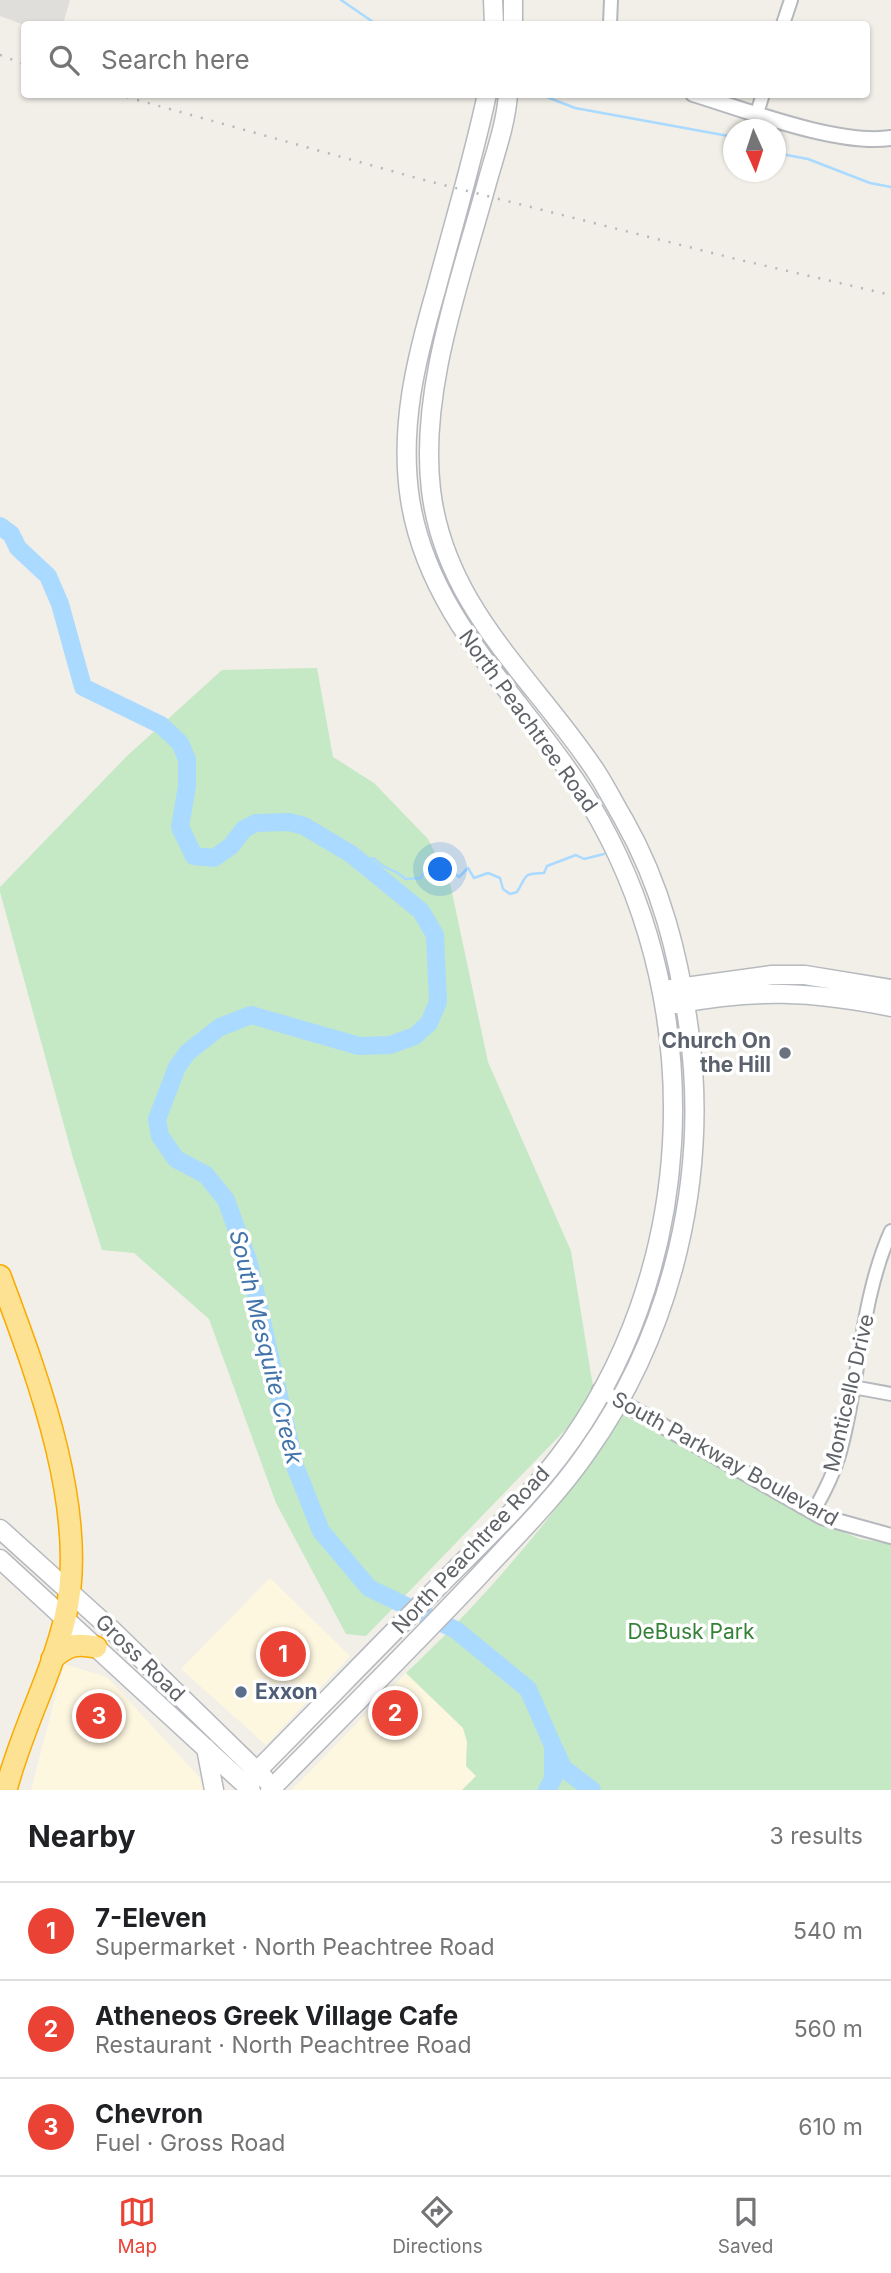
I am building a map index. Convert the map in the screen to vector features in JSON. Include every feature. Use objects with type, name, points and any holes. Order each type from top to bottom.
[{"type":"highway","points":[[0,1276],[39,1382],[55,1441],[66,1506],[69,1591],[65,1618],[6,1790]]},
{"type":"highway","points":[[52,1659],[66,1646],[77,1643],[96,1647]]},
{"type":"main road","points":[[493,0],[494,21]]},
{"type":"main road","points":[[513,0],[513,21]]},
{"type":"main road","name":"North Peachtree Road","points":[[248,1784],[507,1517],[559,1457],[600,1390],[638,1308],[652,1266],[672,1155],[674,1105],[665,998],[649,934],[618,855],[576,781],[463,633],[431,574],[417,534],[410,497],[406,454],[411,389],[486,98]]},
{"type":"main road","name":"North Peachtree Road","points":[[273,1789],[466,1589],[544,1505],[587,1452],[619,1401],[660,1311],[681,1239],[688,1196],[695,1104],[683,994],[670,930],[644,858],[594,768],[482,624],[451,565],[439,533],[431,494],[428,455],[433,393],[508,98]]},
{"type":"main road","points":[[576,781],[594,768]]},
{"type":"main road","points":[[665,998],[783,975],[848,981],[891,989]]},
{"type":"main road","points":[[683,994],[784,991],[842,997],[891,1006]]},
{"type":"main road","name":"Gross Road","points":[[0,1529],[150,1667],[248,1784]]},
{"type":"main road","name":"Gross Road","points":[[0,1559],[248,1784],[273,1789]]},
{"type":"main road","points":[[135,1683],[150,1667]]},
{"type":"main road","points":[[360,1667],[374,1684]]},
{"type":"main road","points":[[206,1748],[214,1790]]},
{"type":"street","points":[[610,21],[611,0]]},
{"type":"street","points":[[784,21],[791,0]]},
{"type":"street","points":[[706,98],[844,138],[871,141],[891,138]]},
{"type":"street","points":[[757,113],[762,98]]},
{"type":"street","name":"Monticello Drive","points":[[813,1512],[839,1455],[877,1270],[888,1246],[891,1231]]},
{"type":"street","points":[[853,1387],[891,1394]]},
{"type":"street","name":"South Parkway Boulevard","points":[[600,1390],[813,1512],[844,1525],[891,1536]]},
{"type":"shaded area","points":[[0,0],[70,0],[64,21],[21,21],[21,24],[0,16]]},
{"type":"shaded area","points":[[270,1578],[350,1656],[266,1745],[181,1669]]},
{"type":"shaded area","points":[[64,1664],[107,1677],[200,1778],[204,1790],[31,1790]]},
{"type":"shaded area","points":[[406,1673],[463,1728],[467,1741],[466,1766],[476,1776],[462,1790],[292,1790]]},
{"type":"green space","points":[[317,668],[333,757],[374,783],[428,839],[450,883],[488,1062],[571,1251],[595,1399],[366,1636],[346,1634],[276,1503],[209,1319],[134,1253],[102,1250],[73,1158],[0,892],[0,887],[127,756],[222,670]]},
{"type":"green space","name":"DeBusk Park","points":[[623,1415],[829,1526],[860,1539],[891,1544],[891,1790],[462,1790],[476,1776],[466,1766],[467,1742],[463,1728],[406,1673],[465,1614],[522,1550],[575,1483]]},
{"type":"waterway","points":[[341,0],[372,21]]},
{"type":"waterway","points":[[549,98],[575,108],[723,135]]},
{"type":"waterway","points":[[786,155],[808,159],[870,183],[891,187]]},
{"type":"waterway","name":"South Mesquite Creek","points":[[0,526],[11,534],[18,548],[48,576],[60,604],[83,687],[161,725],[180,743],[187,759],[187,786],[180,827],[194,856],[214,858],[231,846],[244,829],[256,823],[289,822],[304,826],[351,854],[421,911],[435,935],[438,1002],[429,1023],[415,1036],[390,1045],[359,1046],[251,1015],[220,1027],[188,1052],[177,1067],[157,1119],[160,1136],[176,1159],[206,1175],[226,1200],[248,1260],[295,1466],[321,1531],[369,1588],[456,1630],[528,1689],[553,1746],[553,1779],[547,1790]]},
{"type":"waterway","points":[[355,857],[375,859],[405,879],[421,878],[423,873],[438,866],[447,868],[459,877],[468,868],[474,878],[488,873],[500,878],[503,889],[510,894],[517,892],[526,876],[544,873],[547,866],[576,855],[584,859],[604,854]]},
{"type":"waterway","points":[[555,1750],[563,1768],[592,1790]]},
{"type":"railway","points":[[0,55],[21,63]]},
{"type":"railway","points":[[130,98],[424,180],[736,259],[891,295]]},
{"type":"place","name":"Church On the Hill","points":[[785,1053]]},
{"type":"place","name":"7-Eleven","points":[[283,1654]]},
{"type":"place","name":"Exxon","points":[[241,1692]]},
{"type":"place","name":"Atheneos Greek Village Cafe","points":[[395,1713]]},
{"type":"place","name":"Chevron","points":[[99,1716]]}]
